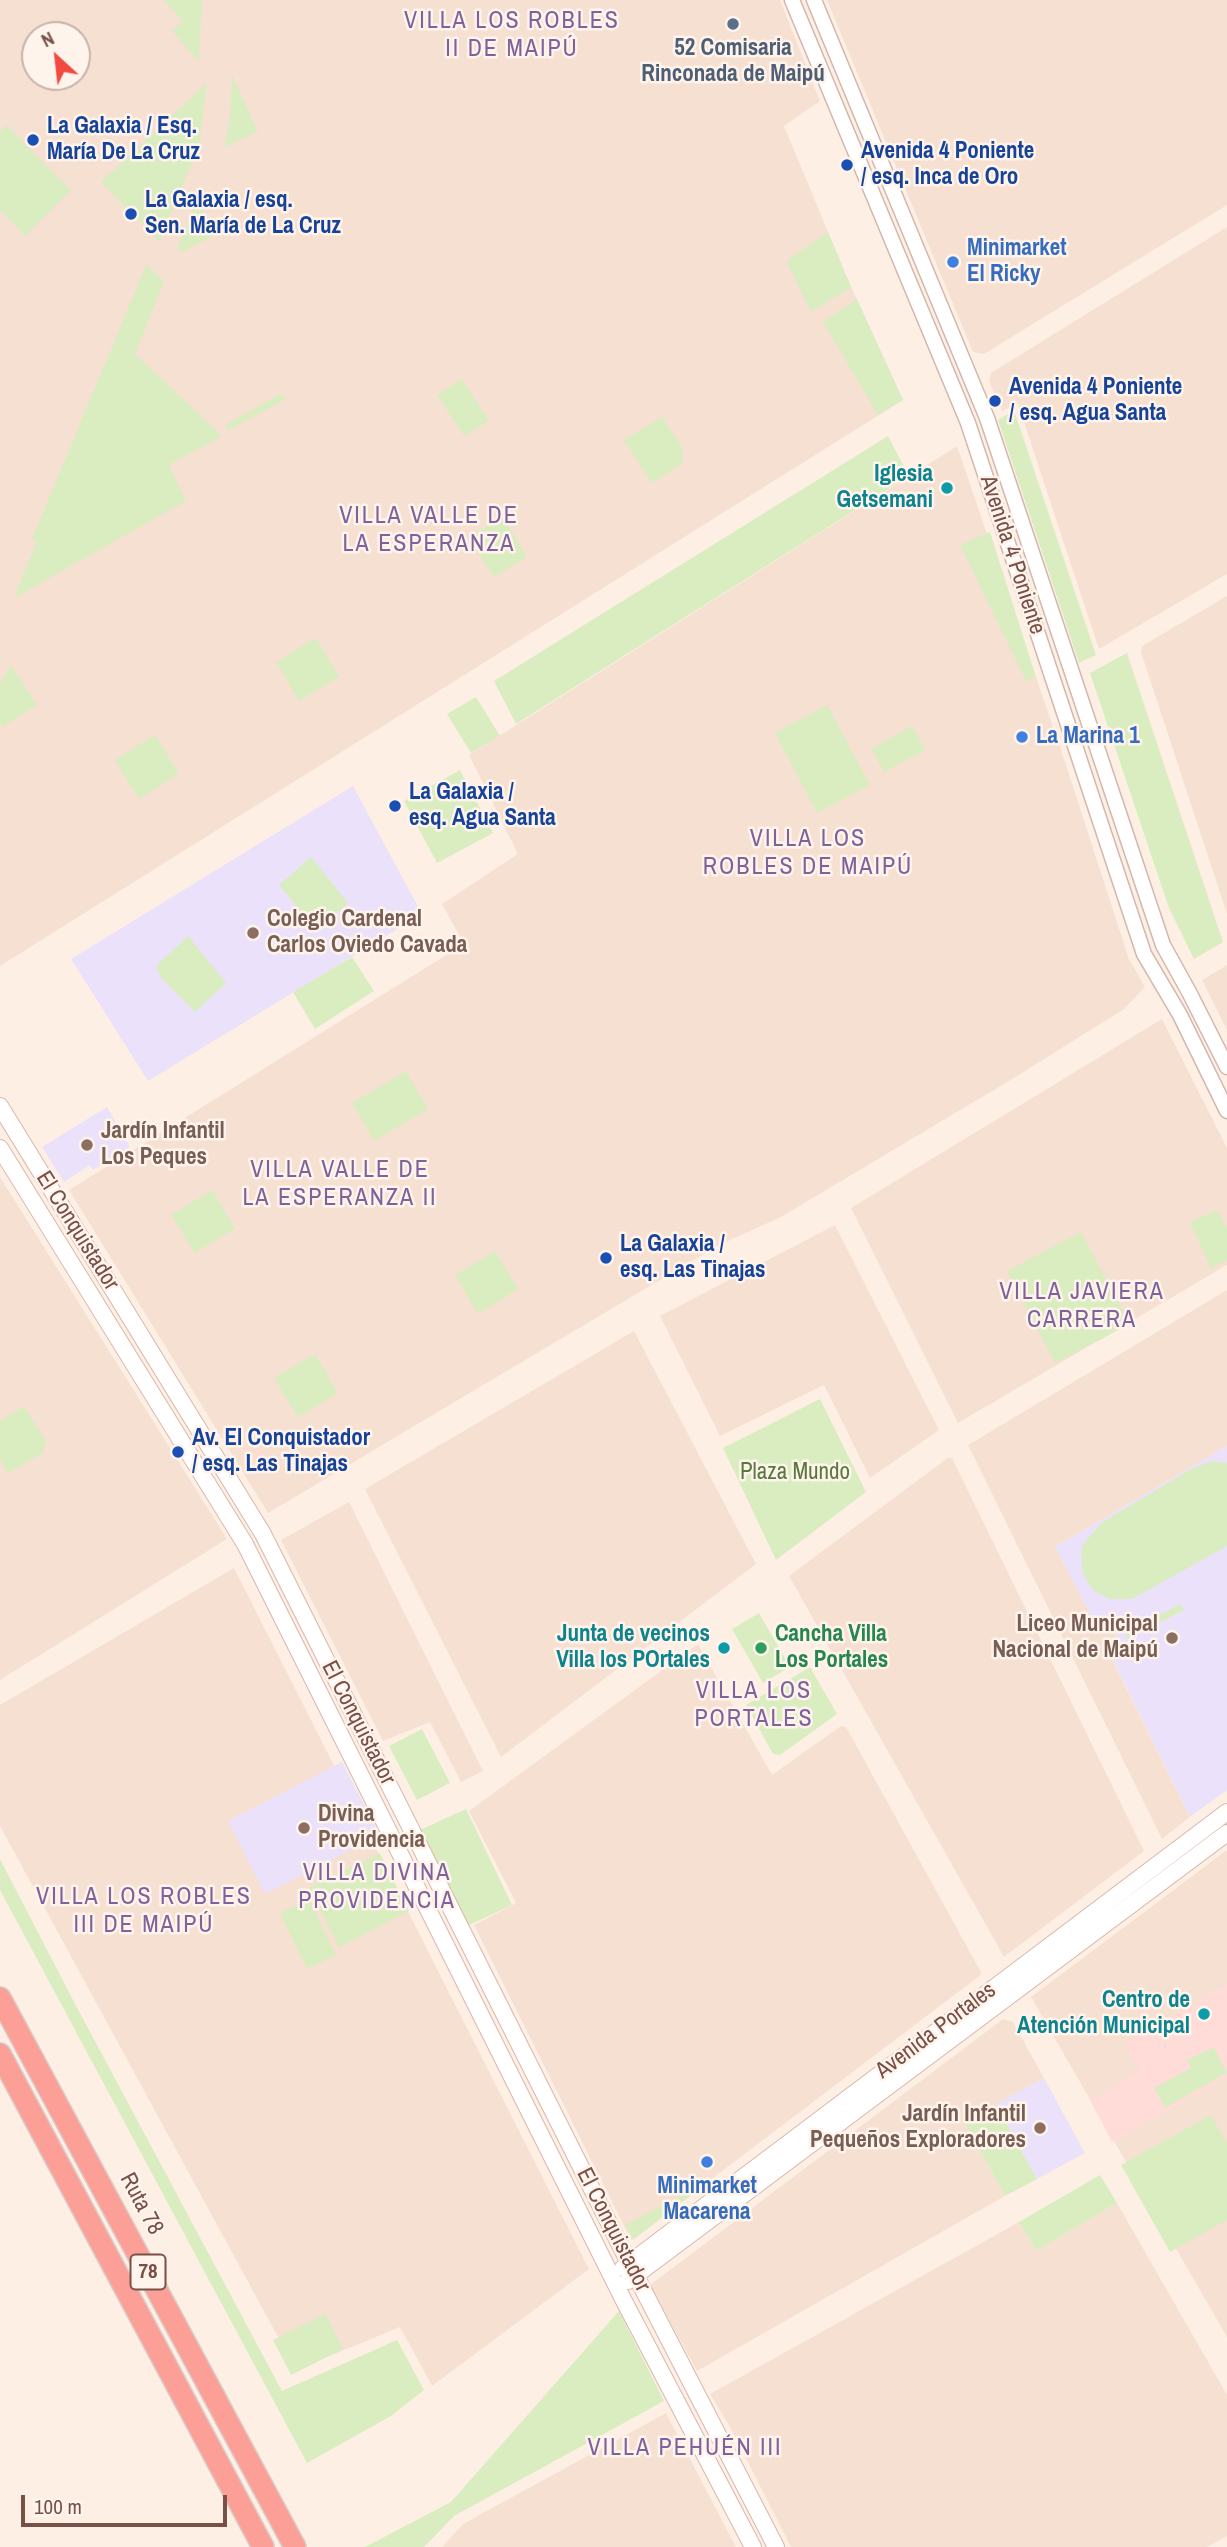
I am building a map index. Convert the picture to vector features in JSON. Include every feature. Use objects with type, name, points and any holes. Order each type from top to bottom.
[{"type":"highway","name":"Ruta 78","points":[[0,1998],[295,2547]]},
{"type":"highway","name":"78","points":[[0,2054],[262,2547]]},
{"type":"main road","name":"El Conquistador","points":[[0,1106],[263,1534],[632,2269],[776,2547]]},
{"type":"main road","name":"El Conquistador","points":[[0,1148],[245,1544],[615,2283],[753,2547]]},
{"type":"main road","name":"Avenida Portales","points":[[615,2283],[1227,1812]]},
{"type":"main road","name":"Avenida Portales","points":[[632,2269],[1227,1833]]},
{"type":"street","name":"Avenida 4 Poniente","points":[[792,0],[968,423],[1144,954],[1180,1015],[1227,1111]]},
{"type":"street","name":"Avenida 4 Poniente","points":[[816,4],[983,407],[1163,945],[1227,1067]]},
{"type":"street","points":[[798,16],[816,4]]},
{"type":"shaded area","points":[[0,0],[780,0],[820,101],[784,126],[851,287],[903,400],[0,966]]},
{"type":"shaded area","points":[[827,0],[1227,0],[1227,205],[984,354],[973,352]]},
{"type":"shaded area","points":[[1227,227],[1227,574],[1099,649],[1018,404],[1002,411],[989,381],[991,373]]},
{"type":"shaded area","points":[[957,446],[1129,959],[1145,987],[1124,1009],[1014,1078],[781,1217],[717,1246],[268,1513],[69,1190],[464,944],[442,904],[518,854],[469,755]]},
{"type":"shaded area","points":[[1227,596],[1227,914],[1141,652],[1142,646]]},
{"type":"shaded area","name":"Colegio Cardenal Carlos Oviedo Cavada","points":[[353,786],[422,914],[148,1081],[71,959]]},
{"type":"shaded area","points":[[1227,965],[1227,1030],[1202,980]]},
{"type":"shaded area","points":[[1162,1019],[1227,1148],[1227,1265],[958,1423],[851,1208]]},
{"type":"shaded area","name":"Jardín Infantil Los Peques","points":[[107,1107],[130,1147],[93,1170],[90,1165],[64,1182],[42,1147]]},
{"type":"shaded area","points":[[0,1177],[227,1539],[0,1680]]},
{"type":"shaded area","points":[[835,1225],[939,1430],[870,1478],[824,1385],[720,1436],[660,1316]]},
{"type":"shaded area","points":[[1227,1290],[1227,1446],[1055,1547],[1096,1625],[1109,1619],[1123,1650],[1111,1657],[1190,1817],[1162,1839],[968,1445]]},
{"type":"shaded area","points":[[634,1331],[756,1564],[501,1757],[365,1489]]},
{"type":"shaded area","name":"Liceo Municipal Nacional de Maipú","points":[[1227,1446],[1227,1790],[1190,1817],[1111,1656],[1123,1649],[1109,1619],[1096,1625],[1055,1547]]},
{"type":"shaded area","points":[[949,1457],[952,1458],[1144,1851],[1004,1957],[789,1576]]},
{"type":"shaded area","points":[[349,1502],[483,1771],[461,1782],[430,1722],[383,1741],[281,1540]]},
{"type":"shaded area","points":[[234,1568],[589,2269],[432,2386],[400,2327],[296,2370],[0,1826],[0,1705]]},
{"type":"shaded area","points":[[698,1644],[772,1775],[841,1726],[846,1727],[982,1974],[631,2240],[474,1925],[516,1903],[469,1811]]},
{"type":"shaded area","name":"Divina Providencia","points":[[342,1762],[380,1835],[265,1894],[228,1821]]},
{"type":"shaded area","points":[[1227,1850],[1227,2337],[1031,1997]]},
{"type":"shaded area","points":[[1227,1984],[1227,2077],[1112,2142],[1090,2100],[1140,2071],[1125,2043]]},
{"type":"shaded area","points":[[1003,2019],[1013,2022],[1044,2078],[964,2122],[1005,2196],[697,2371],[650,2285]]},
{"type":"shaded area","name":"Jardín Infantil Pequeños Exploradores","points":[[1044,2078],[1085,2153],[1037,2179],[996,2104]]},
{"type":"shaded area","points":[[1117,2203],[1227,2395],[1227,2536],[1207,2547],[791,2547],[729,2425],[710,2394],[1019,2222],[1036,2251]]},
{"type":"shaded area","points":[[666,2413],[736,2547],[442,2547],[463,2524]]},
{"type":"green space","points":[[164,0],[202,0],[199,62],[172,31],[183,21]]},
{"type":"green space","points":[[232,75],[258,132],[224,147],[230,116]]},
{"type":"green space","points":[[207,83],[199,147],[159,242],[101,182]]},
{"type":"green space","points":[[6,125],[71,190],[25,236],[0,210],[0,132]]},
{"type":"green space","points":[[198,201],[215,235],[182,252],[177,247]]},
{"type":"green space","points":[[828,232],[851,287],[811,312],[786,261]]},
{"type":"green space","points":[[146,265],[164,281],[135,354],[222,436],[169,465],[186,501],[14,598],[37,541],[32,539]]},
{"type":"green space","points":[[857,299],[903,400],[878,415],[823,322]]},
{"type":"green space","points":[[462,379],[489,421],[464,436],[437,395]]},
{"type":"green space","points":[[280,394],[286,399],[229,430],[225,425]]},
{"type":"green space","points":[[1014,410],[1096,655],[1079,663],[998,420]]},
{"type":"green space","points":[[662,417],[683,449],[682,464],[652,483],[624,440]]},
{"type":"green space","points":[[888,436],[909,476],[516,724],[494,681]]},
{"type":"green space","points":[[503,517],[527,557],[494,577],[468,537]]},
{"type":"green space","points":[[990,532],[1036,677],[1026,681],[960,545]]},
{"type":"green space","points":[[316,638],[339,677],[299,701],[276,662]]},
{"type":"green space","points":[[1127,653],[1223,942],[1194,959],[1169,908],[1090,673]]},
{"type":"green space","points":[[11,665],[37,705],[2,727],[0,684]]},
{"type":"green space","points":[[476,697],[500,736],[471,753],[447,714]]},
{"type":"green space","points":[[827,705],[870,785],[817,813],[775,733]]},
{"type":"green space","points":[[912,726],[925,750],[884,772],[871,749]]},
{"type":"green space","points":[[155,735],[179,774],[139,799],[115,760]]},
{"type":"green space","points":[[460,770],[493,833],[437,863],[404,801]]},
{"type":"green space","points":[[311,857],[348,903],[317,931],[279,885]]},
{"type":"green space","points":[[188,936],[226,983],[195,1012],[161,978],[156,966]]},
{"type":"green space","points":[[352,957],[374,991],[315,1029],[293,992]]},
{"type":"green space","points":[[406,1071],[428,1109],[374,1141],[352,1103]]},
{"type":"green space","points":[[212,1190],[235,1229],[195,1253],[171,1215]]},
{"type":"green space","points":[[1217,1210],[1227,1229],[1227,1260],[1211,1269],[1190,1222]]},
{"type":"green space","points":[[1081,1232],[1130,1324],[1055,1363],[1007,1271]]},
{"type":"green space","points":[[495,1251],[518,1289],[478,1314],[455,1275]]},
{"type":"green space","points":[[315,1354],[338,1393],[298,1417],[274,1378]]},
{"type":"green space","name":"Plaza Mundo","points":[[820,1399],[866,1492],[776,1560],[723,1448]]},
{"type":"green space","points":[[24,1406],[46,1441],[43,1453],[8,1473],[0,1459],[0,1421]]},
{"type":"green space","points":[[1212,1461],[1227,1463],[1227,1546],[1132,1599],[1109,1599],[1094,1591],[1083,1575],[1081,1555],[1082,1546],[1101,1523],[1191,1469]]},
{"type":"green space","points":[[1180,1604],[1184,1610],[1128,1639],[1125,1633]]},
{"type":"green space","name":"Cancha Villa Los Portales","points":[[759,1613],[790,1667],[763,1683],[732,1629]]},
{"type":"green space","points":[[810,1667],[837,1714],[780,1755],[773,1754],[746,1705]]},
{"type":"green space","points":[[422,1729],[450,1783],[417,1800],[389,1746]]},
{"type":"green space","points":[[466,1809],[512,1905],[467,1926],[420,1830]]},
{"type":"green space","points":[[380,1853],[409,1911],[339,1947],[309,1888]]},
{"type":"green space","points":[[0,1859],[282,2391],[397,2340],[424,2390],[391,2416],[307,2463],[0,1890]]},
{"type":"green space","points":[[309,1899],[336,1955],[307,1969],[280,1913]]},
{"type":"green space","points":[[1214,2047],[1227,2073],[1165,2108],[1154,2088],[1191,2068],[1187,2060]]},
{"type":"green space","points":[[996,2104],[1037,2179],[1005,2196],[964,2122]]},
{"type":"green space","points":[[1211,2115],[1227,2143],[1227,2220],[1170,2252],[1121,2165]]},
{"type":"green space","points":[[1100,2175],[1117,2203],[1036,2251],[1019,2222]]},
{"type":"green space","points":[[688,2192],[690,2196],[633,2240],[625,2225]]},
{"type":"green space","points":[[619,2311],[664,2401],[454,2516],[424,2547],[365,2547],[451,2502]]},
{"type":"green space","points":[[325,2314],[343,2349],[291,2375],[273,2340]]},
{"type":"place","name":"52 Comisaria Rinconada de Maipú","points":[[733,24]]},
{"type":"place","name":"La Galaxia / Esq. María De La Cruz","points":[[33,140]]},
{"type":"place","name":"Avenida 4 Poniente / esq. Inca de Oro","points":[[847,165]]},
{"type":"place","name":"La Galaxia / esq. Sen. María de La Cruz","points":[[131,214]]},
{"type":"place","name":"Minimarket El Ricky","points":[[953,262]]},
{"type":"place","name":"Avenida 4 Poniente / esq. Agua Santa","points":[[995,401]]},
{"type":"place","name":"Iglesia Getsemani","points":[[947,488]]},
{"type":"place","name":"La Marina 1","points":[[1022,737]]},
{"type":"place","name":"La Galaxia / esq. Agua Santa","points":[[395,806]]},
{"type":"place","name":"Colegio Cardenal Carlos Oviedo Cavada","points":[[253,933]]},
{"type":"place","name":"Jardín Infantil Los Peques","points":[[87,1145]]},
{"type":"place","name":"La Galaxia / esq. Las Tinajas","points":[[606,1258]]},
{"type":"place","name":"Av. El Conquistador / esq. Las Tinajas","points":[[178,1452]]},
{"type":"place","name":"Liceo Municipal Nacional de Maipú","points":[[1172,1638]]},
{"type":"place","name":"Junta de vecinos Villa los POrtales","points":[[724,1648]]},
{"type":"place","name":"Cancha Villa Los Portales","points":[[761,1648]]},
{"type":"place","name":"Divina Providencia","points":[[304,1828]]},
{"type":"place","name":"Centro de Atención Municipal","points":[[1204,2014]]},
{"type":"place","name":"Jardín Infantil Pequeños Exploradores","points":[[1040,2128]]},
{"type":"place","name":"Minimarket Macarena","points":[[707,2162]]},
{"type":"district","name":"VILLA LOS ROBLES II DE MAIPÚ","points":[[512,36]]},
{"type":"district","name":"VILLA VALLE DE LA ESPERANZA","points":[[429,531]]},
{"type":"district","name":"VILLA LOS ROBLES DE MAIPÚ","points":[[808,854]]},
{"type":"district","name":"VILLA VALLE DE LA ESPERANZA II","points":[[340,1185]]},
{"type":"district","name":"VILLA JAVIERA CARRERA","points":[[1082,1307]]},
{"type":"district","name":"VILLA LOS PORTALES","points":[[754,1706]]},
{"type":"district","name":"VILLA DIVINA PROVIDENCIA","points":[[377,1888]]},
{"type":"district","name":"VILLA LOS ROBLES III DE MAIPÚ","points":[[144,1912]]},
{"type":"district","name":"VILLA PEHUÉN III","points":[[685,2449]]}]
